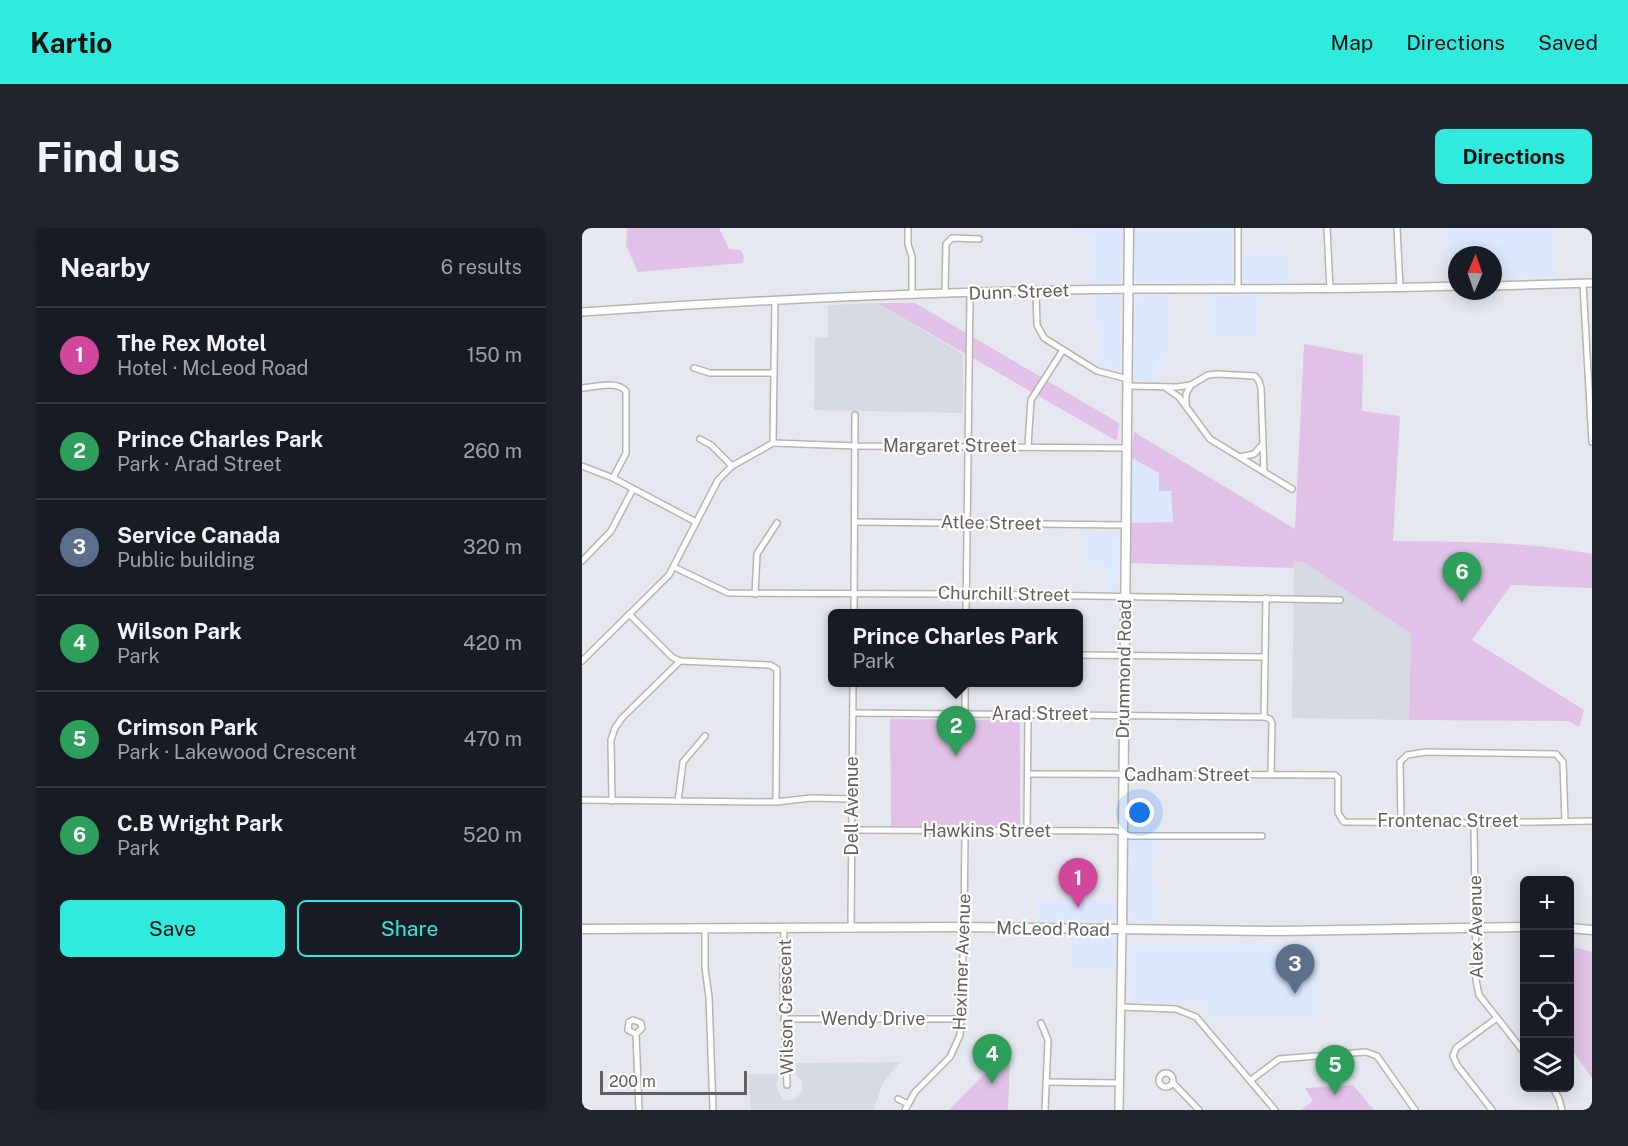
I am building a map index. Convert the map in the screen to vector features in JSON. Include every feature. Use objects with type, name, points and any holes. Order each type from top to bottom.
[{"type":"main road","name":"Drummond Road","points":[[1122,930],[1129,228]]},
{"type":"main road","name":"McLeod Road","points":[[582,929],[964,927],[1280,931],[1520,927]]},
{"type":"main road","points":[[1574,928],[1592,930]]},
{"type":"street","points":[[908,228],[908,244],[912,257],[912,295]]},
{"type":"street","points":[[1238,228],[1238,290]]},
{"type":"street","points":[[1327,228],[1330,289]]},
{"type":"street","points":[[1397,228],[1400,288]]},
{"type":"street","points":[[945,294],[946,244],[952,238],[979,238]]},
{"type":"street","points":[[1502,286],[1592,283]]},
{"type":"street","points":[[1583,284],[1592,442]]},
{"type":"street","name":"Dunn Street","points":[[582,312],[775,300],[945,294],[1129,289],[1238,290],[1448,286]]},
{"type":"street","points":[[1036,292],[1037,325],[1044,338],[1097,371],[1128,382],[1166,388],[1191,385],[1208,375],[1255,376],[1261,388],[1264,472]]},
{"type":"street","points":[[966,609],[970,294]]},
{"type":"street","points":[[582,662],[674,567],[718,480],[732,466],[773,443],[775,300]]},
{"type":"street","points":[[1028,446],[1031,400],[1063,350]]},
{"type":"street","points":[[694,368],[710,373],[774,373]]},
{"type":"street","points":[[582,388],[614,385],[622,386],[626,391],[626,453],[613,478]]},
{"type":"street","points":[[1186,406],[1185,399],[1191,385]]},
{"type":"street","points":[[1166,388],[1179,397],[1210,439],[1292,489]]},
{"type":"street","points":[[854,609],[855,415]]},
{"type":"street","points":[[700,439],[711,445],[732,466]]},
{"type":"street","name":"Margaret Street","points":[[773,443],[856,446],[1127,448]]},
{"type":"street","points":[[1238,457],[1254,454],[1263,444]]},
{"type":"street","points":[[582,466],[613,478],[696,522]]},
{"type":"street","points":[[584,557],[611,531],[633,489]]},
{"type":"street","name":"Atlee Street","points":[[856,522],[1126,525]]},
{"type":"street","points":[[755,594],[757,554],[777,523]]},
{"type":"street","name":"Churchill Street","points":[[674,567],[728,593],[1340,600]]},
{"type":"street","points":[[1266,598],[1264,717],[1270,719],[1272,723],[1271,775]]},
{"type":"street","points":[[629,614],[672,657],[680,661],[770,665],[777,669],[776,802]]},
{"type":"street","points":[[1083,655],[1265,657]]},
{"type":"street","points":[[612,801],[611,740],[615,728],[622,718],[680,661]]},
{"type":"street","name":"Dell Avenue","points":[[851,929],[853,687]]},
{"type":"street","points":[[965,687],[965,714]]},
{"type":"street","name":"Arad Street","points":[[853,713],[1264,717]]},
{"type":"street","points":[[1028,715],[1028,832]]},
{"type":"street","points":[[678,801],[683,762],[705,736]]},
{"type":"street","points":[[1401,822],[1400,762],[1407,755],[1426,752],[1556,754],[1563,762],[1565,821]]},
{"type":"street","name":"Cadham Street","points":[[1028,774],[1335,775],[1338,778],[1338,784]]},
{"type":"street","name":"Frontenac Street","points":[[1338,784],[1338,813],[1344,822],[1592,821]]},
{"type":"street","points":[[582,800],[776,802],[812,798],[852,799]]},
{"type":"street","name":"Alex Avenue","points":[[1474,823],[1476,980],[1479,995],[1520,1047]]},
{"type":"street","name":"Hawkins Street","points":[[852,830],[1116,831],[1130,836],[1262,836]]},
{"type":"street","name":"Heximer Avenue","points":[[907,1107],[915,1092],[950,1057],[960,1035],[965,832]]},
{"type":"street","points":[[705,928],[705,968],[716,1094],[713,1110]]},
{"type":"street","name":"Wilson Crescent","points":[[784,929],[783,982],[787,1086]]},
{"type":"street","name":"Drummond Road","points":[[1119,1110],[1122,930]]},
{"type":"street","points":[[1120,1008],[1176,1009],[1196,1017],[1275,1110]]},
{"type":"street","points":[[1492,1110],[1457,1065],[1453,1056],[1456,1048],[1497,1018]]},
{"type":"street","name":"Wendy Drive","points":[[784,1019],[962,1019]]},
{"type":"street","points":[[1041,1023],[1048,1040],[1045,1110]]},
{"type":"street","points":[[636,1034],[639,1110]]},
{"type":"street","points":[[1251,1080],[1279,1059],[1366,1052],[1377,1056],[1415,1110]]},
{"type":"street","points":[[1046,1082],[1120,1083]]},
{"type":"street","points":[[1173,1083],[1199,1110]]},
{"type":"street","points":[[1555,1092],[1562,1110]]},
{"type":"street","points":[[898,1099],[907,1107]]},
{"type":"shaded area","points":[[627,228],[719,228],[729,249],[741,250],[744,257],[743,263],[638,272],[626,245]]},
{"type":"shaded area","points":[[1072,228],[1122,228],[1121,283],[1091,283],[1090,232],[1072,232]]},
{"type":"shaded area","points":[[1446,228],[1554,228],[1555,277],[1502,278],[1502,246],[1448,246],[1448,278]]},
{"type":"shaded area","points":[[1134,230],[1233,231],[1232,282],[1134,281]]},
{"type":"shaded area","points":[[1244,254],[1288,254],[1288,284],[1244,284]]},
{"type":"shaded area","points":[[1259,295],[1259,337],[1210,336],[1209,296]]},
{"type":"shaded area","points":[[1094,296],[1120,296],[1121,370],[1100,365],[1099,326],[1093,325]]},
{"type":"shaded area","points":[[1140,296],[1170,296],[1169,355],[1156,368],[1157,380],[1133,380],[1136,301]]},
{"type":"shaded area","points":[[877,303],[963,354],[963,413],[814,410],[815,338],[828,337],[828,305]]},
{"type":"shaded area","points":[[877,303],[915,303],[1119,423],[1117,441]]},
{"type":"shaded area","points":[[1304,344],[1363,355],[1362,411],[1400,416],[1393,541],[1518,544],[1592,554],[1592,588],[1511,585],[1472,640],[1584,710],[1579,727],[1568,721],[1409,720],[1411,634],[1303,562],[1294,561],[1294,568],[1130,563],[1131,523],[1173,522],[1171,491],[1159,491],[1159,473],[1132,458],[1134,432],[1295,529]]},
{"type":"shaded area","points":[[1132,458],[1159,473],[1171,491],[1173,522],[1131,523]]},
{"type":"shaded area","points":[[1085,532],[1119,533],[1118,590],[1107,590],[1107,567],[1085,566]]},
{"type":"shaded area","points":[[1294,560],[1303,562],[1411,634],[1409,720],[1292,718]]},
{"type":"shaded area","points":[[890,719],[1020,720],[1020,826],[891,826]]},
{"type":"shaded area","points":[[1129,805],[1151,805],[1152,829],[1157,830],[1158,854],[1152,854],[1153,886],[1158,886],[1158,922],[1132,922],[1127,910]]},
{"type":"shaded area","points":[[1036,899],[1115,899],[1115,918],[1112,922],[1036,922]]},
{"type":"shaded area","points":[[1111,935],[1115,938],[1114,970],[1070,970],[1070,936]]},
{"type":"shaded area","points":[[1319,945],[1317,1019],[1211,1018],[1207,1012],[1207,1003],[1131,1002],[1132,946]]},
{"type":"shaded area","points":[[1574,947],[1592,952],[1592,1078],[1574,1053]]},
{"type":"shaded area","points":[[1000,1058],[1010,1058],[1008,1110],[949,1110]]},
{"type":"shaded area","points":[[900,1062],[882,1084],[874,1110],[751,1110],[748,1074],[781,1074],[776,1083],[784,1100],[795,1099],[802,1091],[802,1081],[796,1075],[796,1063]]},
{"type":"shaded area","points":[[1353,1085],[1374,1110],[1301,1110],[1313,1101],[1305,1088]]},
{"type":"place","name":"C.B Wright Park","points":[[1462,602]]},
{"type":"place","name":"Prince Charles Park","points":[[956,756]]},
{"type":"place","name":"The Rex Motel","points":[[1078,908]]},
{"type":"place","name":"Service Canada","points":[[1295,994]]},
{"type":"place","name":"Wilson Park","points":[[992,1084]]},
{"type":"place","name":"Crimson Park","points":[[1335,1095]]}]
